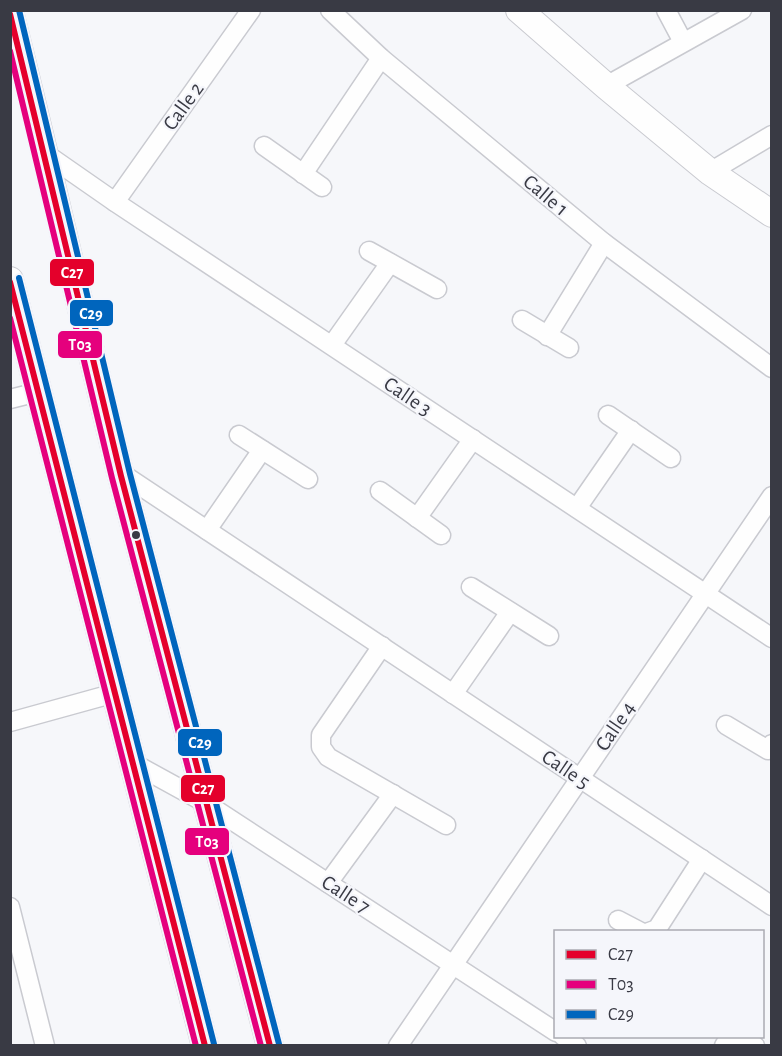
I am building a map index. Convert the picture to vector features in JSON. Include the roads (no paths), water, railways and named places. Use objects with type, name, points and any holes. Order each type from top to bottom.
[{"type":"main road","points":[[519,10],[710,172],[771,214]]},
{"type":"main road","points":[[10,12],[16,57],[46,153],[121,473],[204,802],[270,1046]]},
{"type":"main road","points":[[10,280],[205,1046]]},
{"type":"street","name":"Calle 2","points":[[115,202],[251,10]]},
{"type":"street","name":"Calle 1","points":[[330,10],[381,58],[604,243],[771,368]]},
{"type":"street","points":[[666,10],[683,42]]},
{"type":"street","points":[[606,86],[742,10]]},
{"type":"street","points":[[303,174],[381,58]]},
{"type":"street","points":[[710,172],[771,135]]},
{"type":"street","points":[[264,146],[322,187]]},
{"type":"street","name":"Calle 3","points":[[46,153],[115,202],[771,638]]},
{"type":"street","points":[[548,336],[604,243]]},
{"type":"street","points":[[369,251],[437,289]]},
{"type":"street","points":[[332,345],[390,263]]},
{"type":"street","points":[[522,320],[569,348]]},
{"type":"street","points":[[10,399],[38,392]]},
{"type":"street","points":[[608,415],[671,458]]},
{"type":"street","points":[[577,508],[631,430]]},
{"type":"street","points":[[239,435],[308,479]]},
{"type":"street","points":[[417,518],[473,440]]},
{"type":"street","points":[[207,530],[262,450]]},
{"type":"street","name":"Calle 5","points":[[121,473],[771,906]]},
{"type":"street","points":[[380,491],[441,535]]},
{"type":"street","name":"Calle 4","points":[[398,1046],[771,496]]},
{"type":"street","points":[[471,587],[549,636]]},
{"type":"street","points":[[453,694],[510,612]]},
{"type":"street","points":[[382,646],[321,735],[321,747],[328,758],[446,825]]},
{"type":"street","points":[[10,722],[115,693]]},
{"type":"street","points":[[726,725],[768,750],[771,744]]},
{"type":"street","name":"Calle 7","points":[[133,763],[204,802],[554,1031]]},
{"type":"street","points":[[328,883],[393,794]]},
{"type":"street","points":[[654,930],[702,859]]},
{"type":"street","points":[[10,907],[17,961],[45,1046]]},
{"type":"street","points":[[618,920],[637,930]]}]
